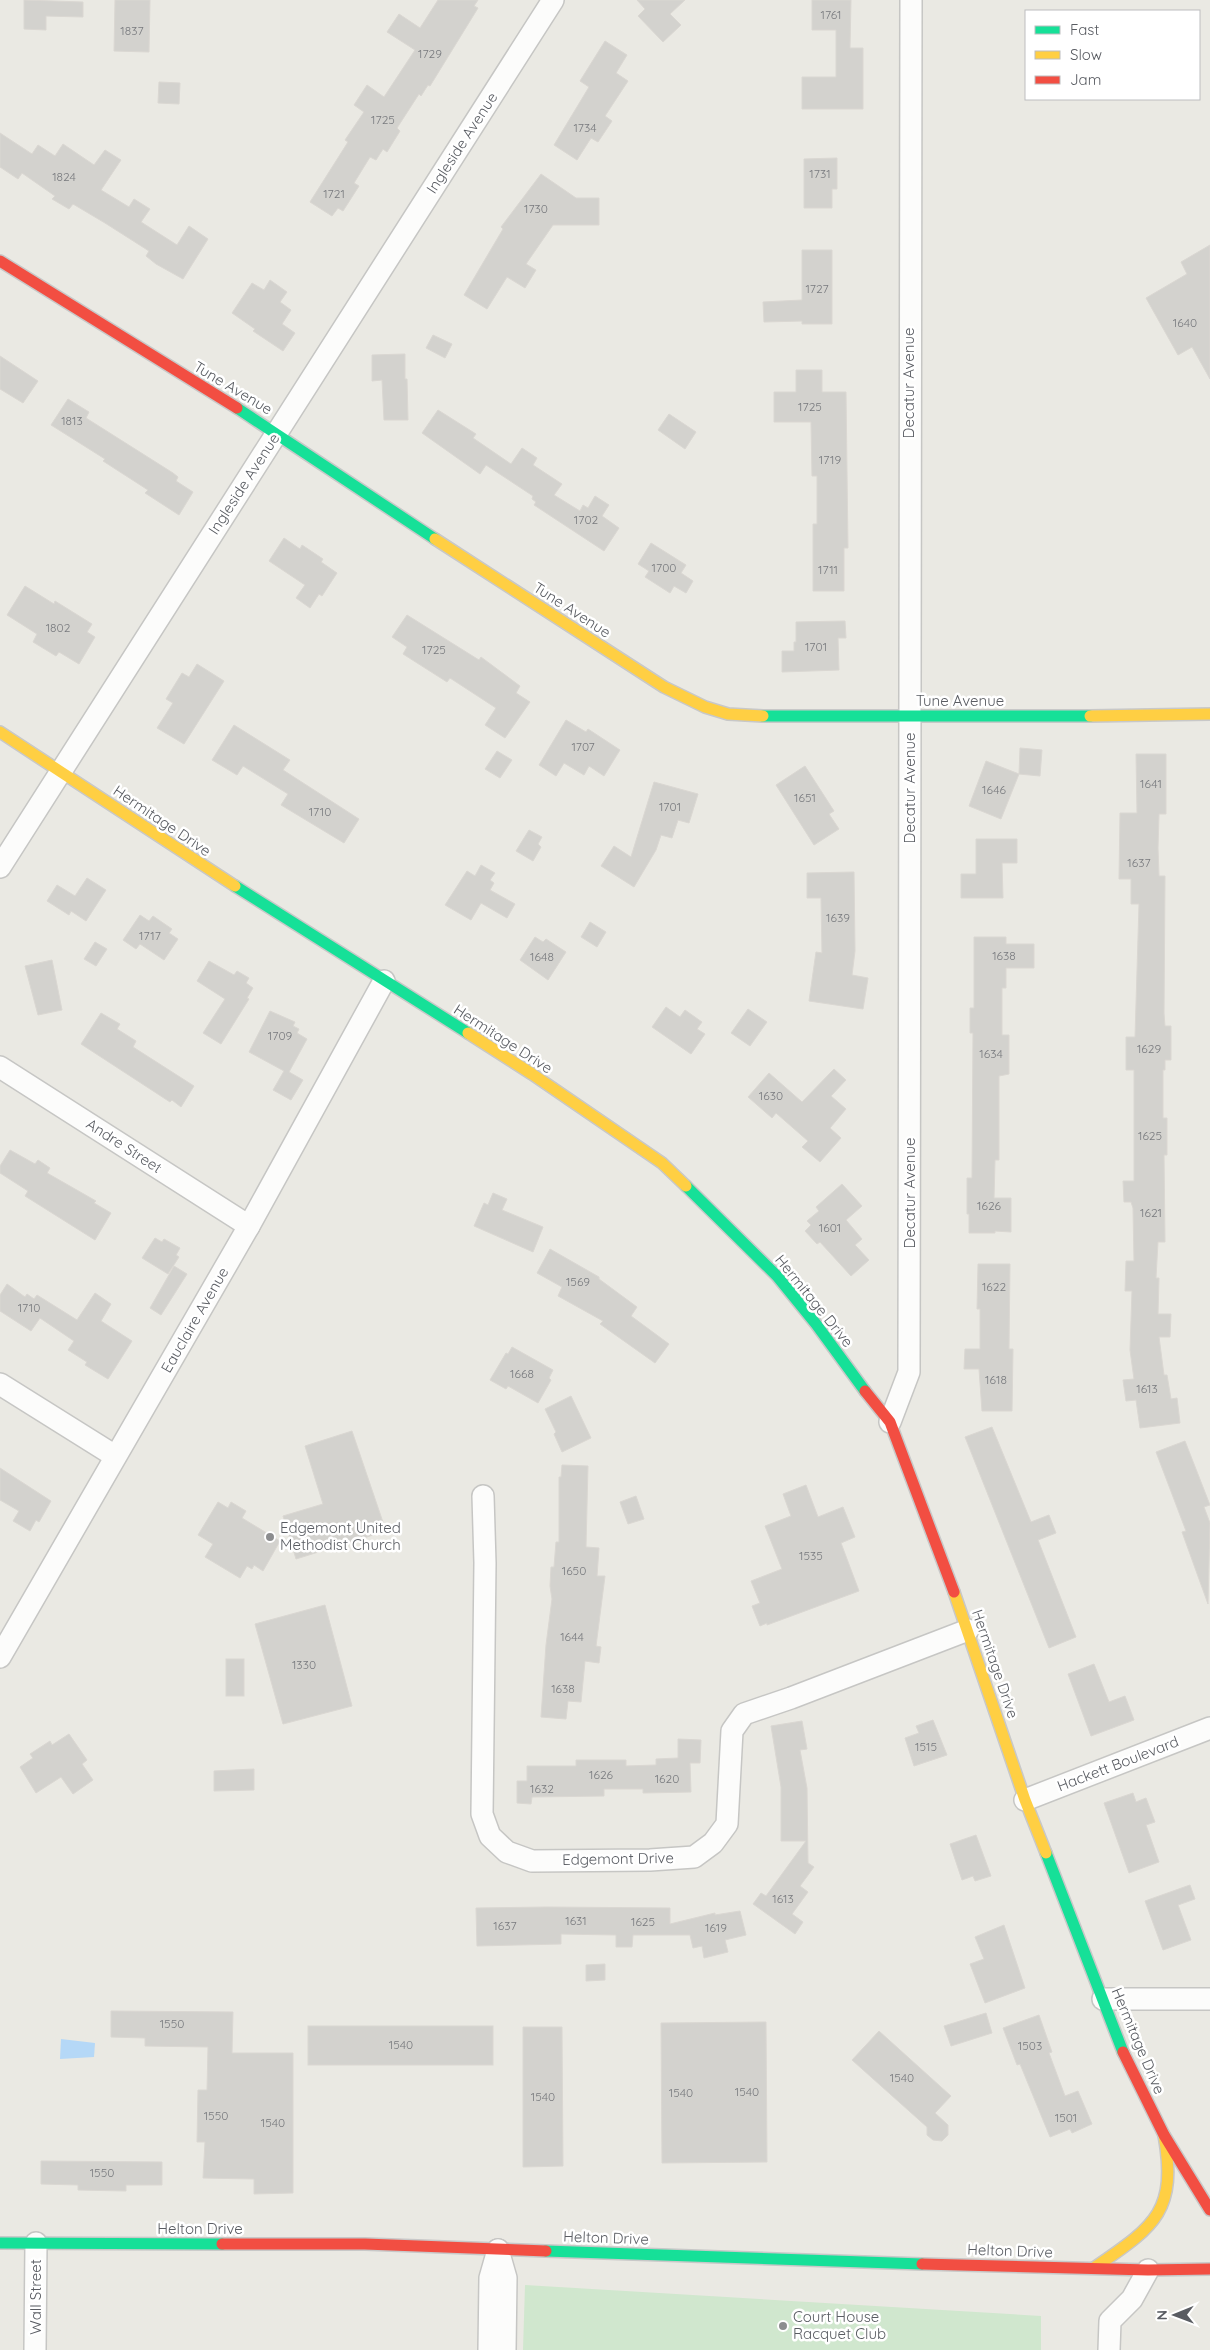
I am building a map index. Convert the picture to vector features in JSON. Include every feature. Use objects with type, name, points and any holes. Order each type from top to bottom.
[{"type":"street","name":"Ingleside Avenue","points":[[0,867],[553,0]]},
{"type":"street","name":"Decatur Avenue","points":[[890,1422],[909,1372],[910,0]]},
{"type":"street","name":"Tune Avenue","points":[[0,261],[277,433],[452,551],[684,698],[728,714],[751,716],[980,717],[1210,714]]},
{"type":"street","name":"Hermitage Drive","points":[[0,732],[62,771],[206,868],[532,1074],[662,1163],[777,1276],[890,1422],[968,1630],[1026,1800],[1126,2060],[1164,2135],[1210,2210]]},
{"type":"street","name":"Eauclaire Avenue","points":[[0,1657],[114,1456],[249,1226],[384,981]]},
{"type":"street","name":"Andre Street","points":[[0,1067],[249,1226]]},
{"type":"street","points":[[0,1384],[114,1456]]},
{"type":"street","name":"Edgemont Drive","points":[[483,1496],[485,1562],[482,1814],[490,1836],[507,1852],[532,1861],[650,1860],[694,1857],[713,1843],[727,1824],[732,1731],[744,1714],[791,1698],[968,1630]]},
{"type":"street","name":"Hackett Boulevard","points":[[1026,1800],[1210,1728]]},
{"type":"street","points":[[1103,1999],[1210,1999]]},
{"type":"street","points":[[1094,2268],[1153,2224],[1164,2202],[1170,2172],[1164,2135]]},
{"type":"street","name":"Helton Drive","points":[[0,2243],[365,2244],[498,2250],[1148,2270],[1210,2269]]},
{"type":"street","name":"Wall Street","points":[[35,2350],[36,2243]]},
{"type":"street","points":[[489,2350],[490,2278],[498,2250]]},
{"type":"street","points":[[498,2250],[506,2278],[505,2350]]},
{"type":"street","points":[[1109,2350],[1110,2321],[1132,2298],[1148,2270]]},
{"type":"green space","name":"Court House Racquet Club","points":[[525,2285],[1041,2316],[1041,2350],[523,2350]]},
{"type":"water","points":[[61,2039],[95,2043],[94,2057],[60,2059]]},
{"type":"building","points":[[24,0],[83,2],[83,17],[46,16],[46,30],[24,29]]},
{"type":"building","points":[[115,0],[150,0],[149,52],[114,51]]},
{"type":"building","points":[[438,0],[478,0],[474,6],[478,8],[430,86],[428,85],[421,96],[419,94],[397,128],[400,131],[387,152],[383,149],[376,160],[370,157],[354,183],[359,186],[343,211],[338,208],[332,216],[310,202],[348,142],[345,140],[364,112],[354,105],[367,85],[384,97],[415,50],[387,32],[399,14],[420,28]]},
{"type":"building","points":[[637,0],[685,0],[670,14],[681,25],[663,42],[638,16],[645,9]]},
{"type":"building","points":[[812,0],[851,0],[850,48],[863,48],[863,109],[802,109],[802,77],[836,77],[836,30],[812,30]]},
{"type":"building","points":[[605,41],[627,55],[616,73],[628,81],[605,116],[612,121],[598,142],[591,138],[577,160],[554,145],[589,87],[580,81]]},
{"type":"building","points":[[159,82],[180,83],[179,104],[158,103]]},
{"type":"building","points":[[0,133],[32,154],[38,145],[55,156],[63,144],[94,165],[105,150],[121,160],[101,190],[129,207],[134,199],[150,209],[141,222],[177,245],[189,226],[208,239],[183,279],[156,264],[146,256],[149,251],[105,223],[73,204],[69,209],[52,199],[55,196],[22,173],[18,179],[0,167]]},
{"type":"building","points":[[837,158],[837,189],[832,189],[832,208],[804,208],[804,159]]},
{"type":"building","points":[[541,174],[576,198],[599,198],[599,225],[553,225],[526,264],[536,270],[525,288],[507,277],[487,309],[464,295],[503,229],[501,227]]},
{"type":"building","points":[[1210,245],[1210,379],[1192,347],[1178,355],[1146,298],[1187,274],[1181,262]]},
{"type":"building","points":[[802,250],[832,250],[832,324],[802,324],[802,321],[764,322],[763,302],[802,300]]},
{"type":"building","points":[[270,280],[287,292],[280,302],[291,310],[282,324],[295,333],[283,351],[253,331],[255,329],[232,313],[252,283],[264,290]]},
{"type":"building","points":[[433,335],[452,344],[445,358],[426,348]]},
{"type":"building","points":[[405,354],[408,420],[384,420],[382,380],[372,381],[372,355]]},
{"type":"building","points":[[0,356],[38,381],[23,403],[0,389]]},
{"type":"building","points":[[796,370],[822,370],[822,392],[846,392],[848,548],[844,548],[844,591],[813,591],[813,524],[817,524],[817,476],[812,476],[811,422],[774,422],[774,392],[796,392]]},
{"type":"building","points":[[68,399],[89,412],[86,418],[173,473],[178,477],[176,481],[193,492],[179,515],[145,493],[148,490],[103,461],[105,459],[51,425]]},
{"type":"building","points":[[438,410],[476,434],[473,438],[511,464],[522,448],[537,458],[533,465],[562,484],[554,495],[580,511],[583,505],[588,508],[595,496],[609,505],[602,516],[619,528],[604,551],[534,505],[536,502],[532,499],[533,496],[486,465],[480,474],[422,433]]},
{"type":"building","points":[[669,414],[696,432],[685,449],[658,430]]},
{"type":"building","points":[[284,538],[300,549],[302,545],[323,559],[321,562],[337,573],[322,596],[319,594],[310,608],[296,598],[305,585],[269,561]]},
{"type":"building","points":[[651,543],[686,565],[681,573],[693,581],[686,593],[674,586],[670,593],[645,577],[649,571],[638,564]]},
{"type":"building","points":[[25,586],[54,604],[55,601],[92,624],[87,632],[95,637],[79,664],[59,652],[56,656],[33,642],[37,634],[7,615]]},
{"type":"building","points":[[407,615],[479,660],[481,657],[520,686],[516,693],[530,702],[505,738],[485,725],[496,708],[450,678],[447,682],[403,654],[407,647],[392,637]]},
{"type":"building","points":[[845,621],[846,638],[838,638],[839,670],[782,672],[782,651],[794,651],[796,622]]},
{"type":"building","points":[[197,664],[224,681],[184,744],[157,728],[173,703],[166,699],[182,673],[189,677]]},
{"type":"building","points":[[566,720],[586,732],[588,729],[620,750],[604,776],[589,766],[584,775],[564,763],[556,776],[539,765]]},
{"type":"building","points":[[234,725],[290,760],[283,770],[359,819],[344,843],[281,805],[288,794],[243,766],[237,775],[212,760]]},
{"type":"building","points":[[1020,748],[1042,750],[1040,776],[1019,774]]},
{"type":"building","points":[[497,751],[512,760],[500,778],[485,769]]},
{"type":"building","points":[[1136,754],[1166,754],[1166,814],[1159,814],[1158,848],[1159,876],[1165,876],[1164,1013],[1165,1026],[1171,1026],[1171,1060],[1165,1060],[1165,1070],[1163,1070],[1163,1118],[1167,1118],[1167,1155],[1164,1155],[1165,1242],[1158,1242],[1156,1278],[1159,1278],[1158,1314],[1171,1314],[1170,1337],[1159,1337],[1164,1375],[1167,1375],[1171,1399],[1177,1398],[1180,1423],[1140,1428],[1136,1400],[1126,1401],[1123,1380],[1134,1379],[1130,1350],[1132,1291],[1125,1291],[1126,1261],[1134,1261],[1133,1208],[1131,1202],[1124,1202],[1123,1181],[1134,1181],[1134,1070],[1126,1070],[1126,1037],[1135,1037],[1139,904],[1131,904],[1131,879],[1119,879],[1120,813],[1137,813]]},
{"type":"building","points":[[986,761],[1019,774],[1001,819],[969,806]]},
{"type":"building","points":[[805,766],[834,811],[829,814],[839,829],[814,845],[776,785]]},
{"type":"building","points":[[654,782],[698,794],[689,823],[678,820],[672,838],[661,835],[656,850],[634,887],[601,866],[614,846],[631,857]]},
{"type":"building","points":[[529,830],[542,837],[538,844],[541,847],[533,861],[516,851]]},
{"type":"building","points":[[976,839],[1017,839],[1017,863],[1002,863],[1003,898],[961,898],[961,874],[976,874]]},
{"type":"building","points":[[481,865],[495,873],[490,880],[494,883],[490,890],[515,904],[507,918],[481,903],[471,920],[445,905],[467,871],[475,876]]},
{"type":"building","points":[[854,872],[855,951],[852,975],[868,978],[863,1009],[809,1001],[816,952],[822,953],[821,898],[807,898],[807,873]]},
{"type":"building","points":[[87,878],[106,890],[86,921],[71,911],[69,915],[47,901],[57,885],[75,896]]},
{"type":"building","points":[[140,915],[149,921],[153,916],[172,929],[169,933],[178,939],[164,960],[140,944],[136,949],[123,940]]},
{"type":"building","points":[[590,922],[606,932],[597,947],[581,937]]},
{"type":"building","points":[[535,937],[543,942],[546,939],[566,952],[548,980],[520,960]]},
{"type":"building","points":[[974,937],[1006,937],[1006,944],[1034,944],[1034,968],[1006,968],[1006,988],[1002,988],[1002,1035],[1009,1035],[1009,1074],[999,1076],[999,1160],[995,1160],[994,1198],[1011,1198],[1011,1232],[969,1233],[967,1178],[972,1178],[973,1033],[970,1033],[970,1008],[974,1008]]},
{"type":"building","points":[[95,942],[107,949],[96,966],[84,959]]},
{"type":"building","points":[[52,960],[62,1010],[38,1015],[25,966]]},
{"type":"building","points":[[209,961],[234,975],[237,971],[249,978],[246,983],[253,988],[247,998],[249,999],[221,1044],[203,1033],[225,999],[197,981]]},
{"type":"building","points":[[666,1007],[680,1017],[685,1010],[702,1022],[697,1029],[705,1034],[691,1054],[652,1027]]},
{"type":"building","points":[[748,1009],[767,1022],[750,1046],[731,1033]]},
{"type":"building","points":[[270,1011],[295,1022],[293,1026],[299,1029],[297,1033],[307,1039],[289,1072],[303,1080],[291,1100],[273,1090],[284,1071],[249,1052]]},
{"type":"building","points":[[101,1013],[120,1024],[117,1029],[136,1041],[133,1047],[194,1086],[181,1107],[172,1100],[170,1102],[81,1044]]},
{"type":"building","points":[[834,1069],[846,1080],[831,1096],[846,1109],[830,1128],[841,1138],[820,1162],[802,1147],[808,1141],[776,1113],[772,1118],[748,1097],[769,1073],[802,1102]]},
{"type":"building","points":[[10,1150],[35,1164],[38,1160],[50,1168],[47,1173],[96,1201],[94,1203],[111,1213],[95,1240],[25,1196],[28,1191],[0,1173],[0,1166]]},
{"type":"building","points":[[842,1184],[862,1206],[846,1220],[862,1239],[855,1245],[869,1260],[851,1276],[820,1242],[817,1244],[805,1231],[811,1225],[807,1221],[819,1211],[816,1207]]},
{"type":"building","points":[[493,1193],[507,1199],[502,1210],[543,1227],[533,1252],[474,1226],[484,1203],[488,1205]]},
{"type":"building","points":[[155,1238],[162,1242],[164,1239],[180,1248],[176,1255],[179,1257],[168,1274],[142,1258]]},
{"type":"building","points":[[550,1249],[599,1277],[599,1279],[637,1307],[631,1316],[669,1344],[655,1363],[600,1324],[603,1321],[558,1296],[562,1287],[537,1273]]},
{"type":"building","points":[[978,1264],[1010,1264],[1009,1349],[1013,1349],[1012,1411],[982,1411],[979,1369],[964,1369],[965,1349],[980,1349],[980,1309],[977,1309]]},
{"type":"building","points":[[174,1266],[187,1274],[161,1315],[150,1308]]},
{"type":"building","points":[[7,1284],[25,1297],[27,1294],[34,1299],[37,1295],[77,1320],[95,1293],[111,1304],[101,1321],[132,1341],[108,1379],[85,1365],[87,1362],[68,1350],[74,1341],[40,1318],[31,1331],[0,1311],[0,1295]]},
{"type":"building","points":[[512,1347],[553,1370],[549,1378],[551,1380],[538,1403],[508,1386],[506,1389],[490,1380],[506,1353],[508,1354]]},
{"type":"building","points":[[571,1396],[591,1438],[562,1452],[554,1434],[556,1432],[545,1409]]},
{"type":"building","points":[[992,1427],[1031,1522],[1049,1515],[1056,1533],[1038,1540],[1076,1637],[1049,1648],[965,1437]]},
{"type":"building","points":[[352,1431],[386,1531],[296,1559],[283,1516],[323,1504],[305,1446]]},
{"type":"building","points":[[1185,1441],[1210,1505],[1204,1507],[1210,1523],[1208,1604],[1182,1532],[1186,1531],[1156,1452]]},
{"type":"building","points":[[562,1465],[588,1466],[586,1547],[599,1548],[597,1576],[605,1576],[596,1646],[601,1647],[599,1663],[585,1661],[581,1702],[568,1701],[566,1719],[541,1717],[546,1645],[552,1599],[550,1586],[551,1567],[554,1567],[556,1542],[559,1542],[559,1477],[561,1477]]},
{"type":"building","points":[[0,1468],[51,1501],[39,1522],[36,1520],[30,1531],[13,1521],[19,1511],[0,1500]]},
{"type":"building","points":[[806,1485],[818,1517],[843,1507],[855,1537],[841,1543],[859,1591],[760,1626],[752,1606],[760,1603],[751,1581],[782,1569],[765,1526],[791,1516],[783,1494]]},
{"type":"building","points":[[636,1496],[644,1519],[628,1524],[620,1502]]},
{"type":"building","points":[[218,1502],[228,1508],[231,1502],[246,1511],[242,1518],[280,1541],[263,1571],[254,1565],[252,1569],[247,1566],[240,1578],[205,1557],[213,1544],[198,1535]]},
{"type":"building","points":[[325,1605],[352,1706],[283,1724],[255,1624]]},
{"type":"building","points":[[226,1659],[244,1659],[244,1696],[226,1696]]},
{"type":"building","points":[[1094,1664],[1109,1702],[1125,1696],[1134,1720],[1091,1736],[1068,1674]]},
{"type":"building","points":[[933,1720],[947,1755],[914,1766],[905,1738],[919,1733],[916,1726]]},
{"type":"building","points":[[802,1721],[807,1749],[800,1750],[807,1788],[808,1863],[814,1867],[800,1886],[808,1892],[792,1914],[803,1922],[795,1934],[753,1904],[761,1893],[766,1896],[806,1841],[781,1841],[781,1787],[771,1726]]},
{"type":"building","points":[[69,1734],[87,1760],[82,1764],[93,1780],[73,1794],[61,1777],[36,1793],[20,1767],[33,1758],[30,1754],[50,1741],[52,1745]]},
{"type":"building","points":[[678,1739],[701,1740],[700,1763],[690,1763],[691,1792],[643,1793],[643,1789],[604,1789],[604,1796],[532,1797],[531,1804],[517,1803],[517,1781],[527,1781],[527,1766],[576,1766],[576,1760],[626,1760],[626,1766],[656,1765],[656,1759],[678,1758]]},
{"type":"building","points":[[254,1769],[254,1790],[214,1791],[214,1771]]},
{"type":"building","points":[[1133,1793],[1136,1802],[1146,1798],[1155,1822],[1146,1825],[1159,1862],[1129,1873],[1104,1803]]},
{"type":"building","points":[[976,1835],[991,1876],[975,1881],[973,1876],[962,1880],[950,1844]]},
{"type":"building","points":[[1190,1885],[1195,1899],[1178,1905],[1191,1940],[1163,1950],[1145,1901]]},
{"type":"building","points":[[476,1908],[670,1908],[670,1924],[715,1913],[715,1915],[740,1911],[746,1935],[725,1940],[728,1952],[704,1958],[702,1946],[693,1948],[690,1935],[633,1935],[632,1947],[616,1947],[616,1935],[561,1934],[561,1944],[477,1946]]},
{"type":"building","points":[[1004,1925],[1025,1988],[985,2003],[970,1964],[984,1959],[975,1937]]},
{"type":"building","points":[[605,1964],[605,1980],[586,1981],[586,1965]]},
{"type":"building","points":[[111,2011],[233,2012],[232,2053],[293,2053],[293,2193],[254,2194],[254,2179],[203,2178],[205,2142],[197,2142],[198,2090],[207,2090],[208,2047],[145,2046],[145,2038],[111,2037]]},
{"type":"building","points":[[986,2013],[992,2033],[951,2046],[944,2026]]},
{"type":"building","points":[[1039,2015],[1052,2052],[1049,2053],[1065,2096],[1078,2091],[1092,2124],[1072,2133],[1070,2129],[1050,2137],[1020,2064],[1017,2065],[1003,2028]]},
{"type":"building","points":[[766,2022],[767,2162],[662,2163],[661,2023]]},
{"type":"building","points":[[308,2026],[493,2026],[493,2065],[308,2065]]},
{"type":"building","points":[[523,2027],[562,2027],[563,2166],[523,2167]]},
{"type":"building","points":[[879,2031],[951,2096],[935,2113],[948,2125],[948,2135],[942,2141],[933,2140],[927,2135],[927,2127],[852,2060]]},
{"type":"building","points":[[41,2161],[162,2162],[162,2185],[126,2185],[126,2191],[78,2190],[78,2185],[41,2184]]},
{"type":"traffic: fast","points":[[237,408],[435,539]]},
{"type":"traffic: fast","points":[[763,716],[1090,716]]},
{"type":"traffic: fast","points":[[235,886],[468,1033]]},
{"type":"traffic: fast","points":[[686,1186],[777,1276],[816,1324],[865,1391]]},
{"type":"traffic: fast","points":[[1046,1853],[1123,2052]]},
{"type":"traffic: fast","points":[[0,2243],[222,2244]]},
{"type":"traffic: fast","points":[[546,2251],[922,2264]]},
{"type":"traffic: slow","points":[[435,539],[664,687],[705,707],[728,714],[763,716]]},
{"type":"traffic: slow","points":[[1090,716],[1210,714]]},
{"type":"traffic: slow","points":[[0,732],[235,886]]},
{"type":"traffic: slow","points":[[468,1033],[532,1074],[662,1163],[686,1186]]},
{"type":"traffic: slow","points":[[954,1592],[1025,1800],[1046,1853]]},
{"type":"traffic: slow","points":[[1094,2268],[1132,2241],[1146,2228],[1164,2201],[1167,2183],[1164,2135]]},
{"type":"traffic: jam","points":[[0,261],[237,408]]},
{"type":"traffic: jam","points":[[865,1391],[890,1422],[954,1592]]},
{"type":"traffic: jam","points":[[1123,2052],[1164,2135],[1210,2210]]},
{"type":"traffic: jam","points":[[222,2244],[365,2244],[546,2251]]},
{"type":"traffic: jam","points":[[922,2264],[1148,2270],[1210,2269]]},
{"type":"place","name":"Edgemont United Methodist Church","points":[[270,1537]]},
{"type":"place","name":"Court House Racquet Club","points":[[783,2326]]}]
